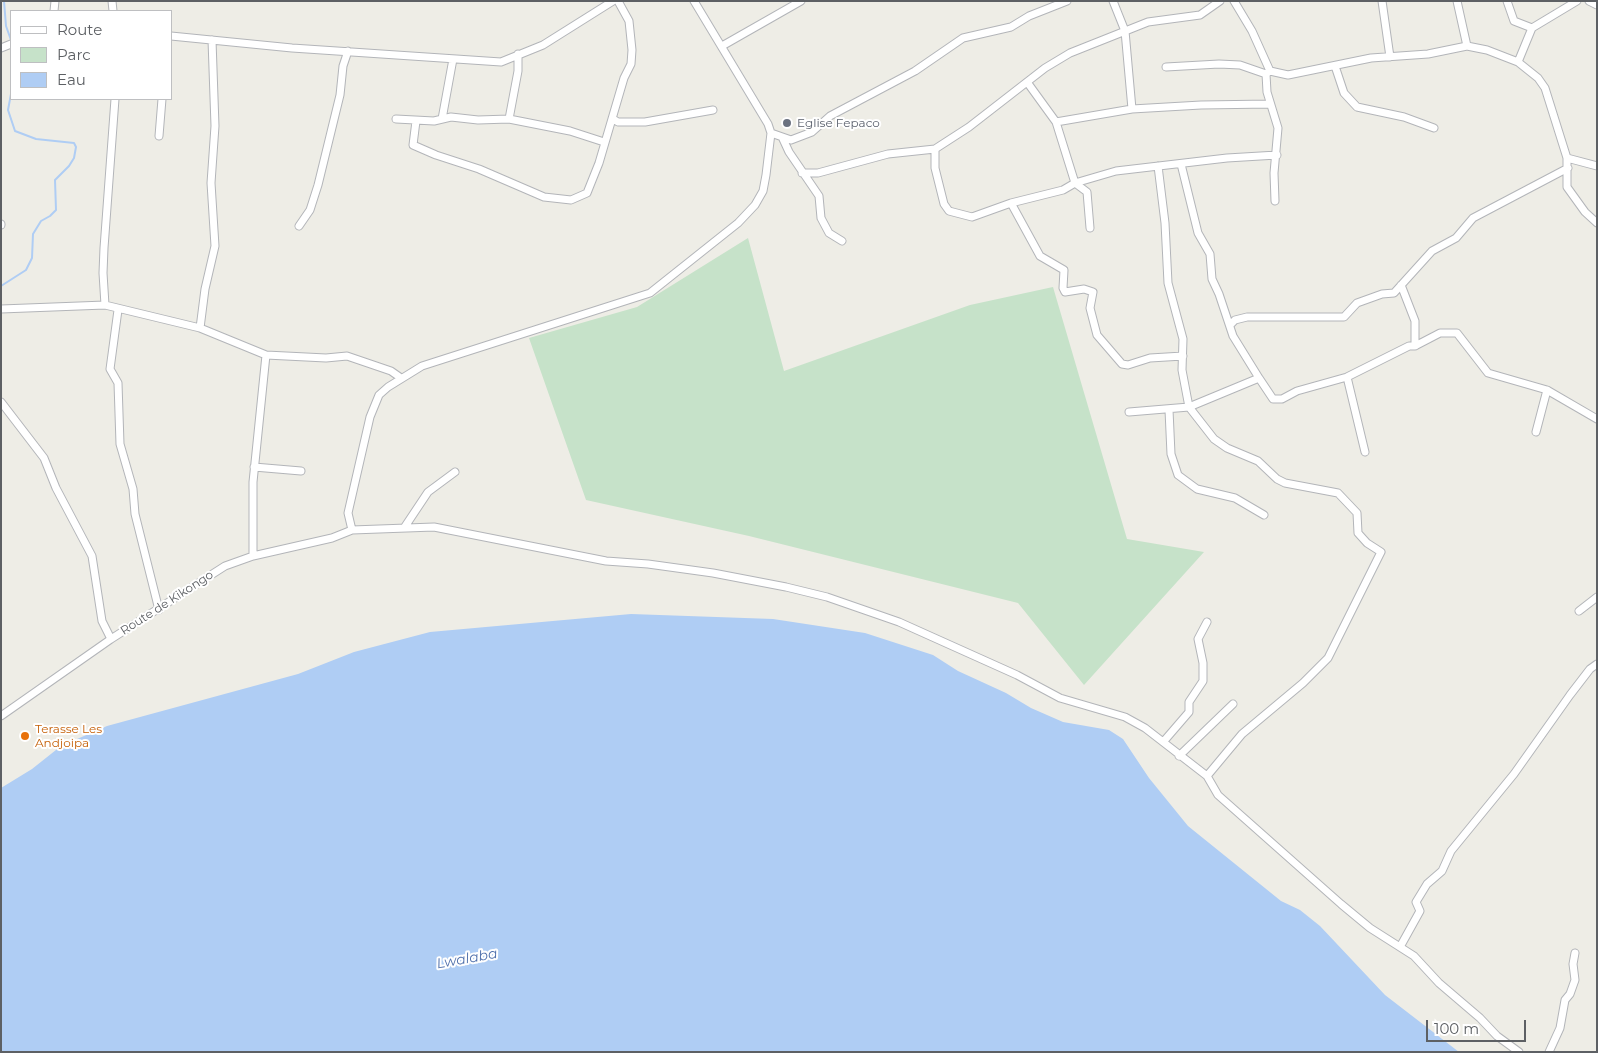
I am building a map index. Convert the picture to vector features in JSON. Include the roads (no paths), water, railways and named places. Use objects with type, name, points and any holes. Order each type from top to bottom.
[{"type":"street","points":[[172,36],[501,62],[544,45],[613,1]]},
{"type":"street","points":[[416,121],[413,145],[436,155],[479,169],[544,197],[565,200],[587,193],[599,163],[624,78],[631,64],[632,50],[629,21],[618,1]]},
{"type":"street","points":[[694,1],[722,46],[771,133],[783,139],[791,140],[812,132],[830,116],[915,71],[962,38],[1011,27],[1029,16],[1067,1]]},
{"type":"street","points":[[722,46],[801,1]]},
{"type":"street","points":[[1113,1],[1125,31],[1132,109]]},
{"type":"street","points":[[802,173],[818,173],[888,154],[935,149],[969,127],[1027,82],[1070,53],[1125,31],[1168,18],[1200,15],[1220,1]]},
{"type":"street","points":[[1234,1],[1252,31],[1268,72],[1270,104],[1278,128],[1274,173],[1275,201]]},
{"type":"street","points":[[1382,1],[1390,56]]},
{"type":"street","points":[[1457,1],[1467,46]]},
{"type":"street","points":[[1507,1],[1514,21],[1532,28]]},
{"type":"street","points":[[1518,62],[1532,28],[1577,1]]},
{"type":"street","points":[[1589,1],[1597,5]]},
{"type":"street","points":[[200,328],[205,289],[214,246],[211,182],[215,126],[212,40]]},
{"type":"street","points":[[1166,68],[1219,64],[1240,65],[1288,75],[1390,56],[1428,54],[1467,46],[1487,50],[1518,62],[1538,78],[1545,88],[1568,158],[1567,187],[1585,212],[1597,223]]},
{"type":"street","points":[[299,226],[310,210],[318,185],[338,104],[343,66],[348,51]]},
{"type":"street","points":[[509,119],[518,71],[518,54]]},
{"type":"street","points":[[442,119],[454,59]]},
{"type":"street","points":[[1335,66],[1344,93],[1357,107],[1404,117],[1434,128]]},
{"type":"street","points":[[1027,82],[1056,122],[1075,183],[1087,192],[1090,228]]},
{"type":"street","points":[[105,305],[104,248],[116,100]]},
{"type":"street","points":[[158,136],[162,100]]},
{"type":"street","points":[[1056,122],[1132,109],[1201,104],[1270,104]]},
{"type":"street","points":[[613,119],[618,122],[645,122],[713,110]]},
{"type":"street","points":[[396,119],[416,121],[451,117],[478,120],[509,119],[570,131],[604,142]]},
{"type":"street","points":[[352,530],[348,513],[370,416],[379,395],[401,378],[422,366],[650,293],[738,223],[756,205],[766,175],[771,133]]},
{"type":"street","points":[[783,139],[802,173],[819,196],[821,218],[829,234],[842,241]]},
{"type":"street","points":[[935,149],[939,187],[944,204],[949,210],[972,217],[1011,203],[1056,192],[1075,183],[1116,171],[1277,155]]},
{"type":"street","points":[[1568,158],[1597,166]]},
{"type":"street","points":[[1181,164],[1198,233],[1210,254],[1212,279],[1233,336],[1273,399],[1277,400],[1296,392],[1347,377],[1409,346],[1416,346],[1440,333],[1456,332],[1488,373],[1547,390],[1597,419]]},
{"type":"street","points":[[1158,166],[1165,223],[1168,283],[1179,316],[1183,339],[1183,380],[1189,407],[1214,439],[1227,448],[1258,460],[1277,479],[1285,483],[1338,494],[1357,513],[1358,533],[1367,544],[1381,552],[1328,658],[1303,683],[1242,734],[1207,776],[1218,795],[1341,904],[1370,928],[1414,956],[1439,983],[1480,1018],[1497,1036],[1519,1052]]},
{"type":"street","points":[[1230,325],[1235,320],[1247,317],[1344,317],[1357,303],[1382,294],[1394,293],[1432,251],[1456,238],[1473,218],[1568,168]]},
{"type":"street","points":[[1011,203],[1040,256],[1064,270],[1063,288],[1065,292],[1084,289],[1093,292],[1090,308],[1097,335],[1122,364],[1128,365],[1150,358],[1183,356]]},
{"type":"street","points":[[1401,284],[1415,321],[1416,346]]},
{"type":"street","points":[[1,309],[105,305],[118,310],[200,328],[266,355],[326,358],[346,356],[381,366],[401,378]]},
{"type":"street","points":[[118,310],[110,369],[118,383],[120,444],[133,489],[135,514],[159,610]]},
{"type":"street","points":[[253,556],[254,467],[266,355]]},
{"type":"street","points":[[1347,377],[1365,452]]},
{"type":"street","points":[[1129,412],[1189,407],[1259,378]]},
{"type":"street","points":[[1536,432],[1547,390]]},
{"type":"street","points":[[1,402],[44,458],[56,488],[92,556],[102,621],[111,640]]},
{"type":"street","points":[[1169,410],[1170,454],[1178,475],[1196,489],[1235,498],[1264,515]]},
{"type":"street","points":[[254,467],[301,470]]},
{"type":"street","points":[[404,528],[428,492],[455,472]]},
{"type":"street","name":"Route de Kikongo","points":[[1,716],[111,640],[225,566],[253,556],[332,538],[352,530],[434,527],[606,561],[714,573],[827,597],[899,622],[1017,675],[1060,698],[1124,717],[1164,741],[1179,756],[1207,776]]},
{"type":"street","points":[[1579,611],[1597,597]]},
{"type":"street","points":[[1164,741],[1189,712],[1189,702],[1203,681],[1203,663],[1198,638],[1207,622]]},
{"type":"street","points":[[1400,947],[1420,911],[1416,902],[1427,884],[1442,871],[1450,851],[1514,774],[1570,695],[1590,669],[1597,664]]},
{"type":"street","points":[[1179,756],[1233,704]]},
{"type":"street","points":[[1549,1052],[1560,1028],[1565,1000],[1570,994],[1575,980],[1573,964],[1575,953]]},
{"type":"water","name":"Lwalaba","points":[[631,614],[773,619],[865,633],[933,655],[958,671],[1063,722],[1109,730],[1123,739],[1149,778],[1188,826],[1281,901],[1300,910],[1320,926],[1385,995],[1459,1052],[1,1052],[1,788],[32,769],[61,746],[107,726],[298,674],[354,652],[430,632]]},
{"type":"waterway","points":[[4,1],[6,26],[10,37]]},
{"type":"waterway","points":[[1,286],[26,270],[32,258],[33,234],[41,221],[56,210],[55,180],[69,166],[74,158],[76,147],[74,143],[36,139],[15,131],[8,110],[10,99]]},
{"type":"place","name":"Eglise Fepaco","points":[[787,123]]},
{"type":"place","name":"Terasse Les Andjoipa","points":[[25,736]]}]
